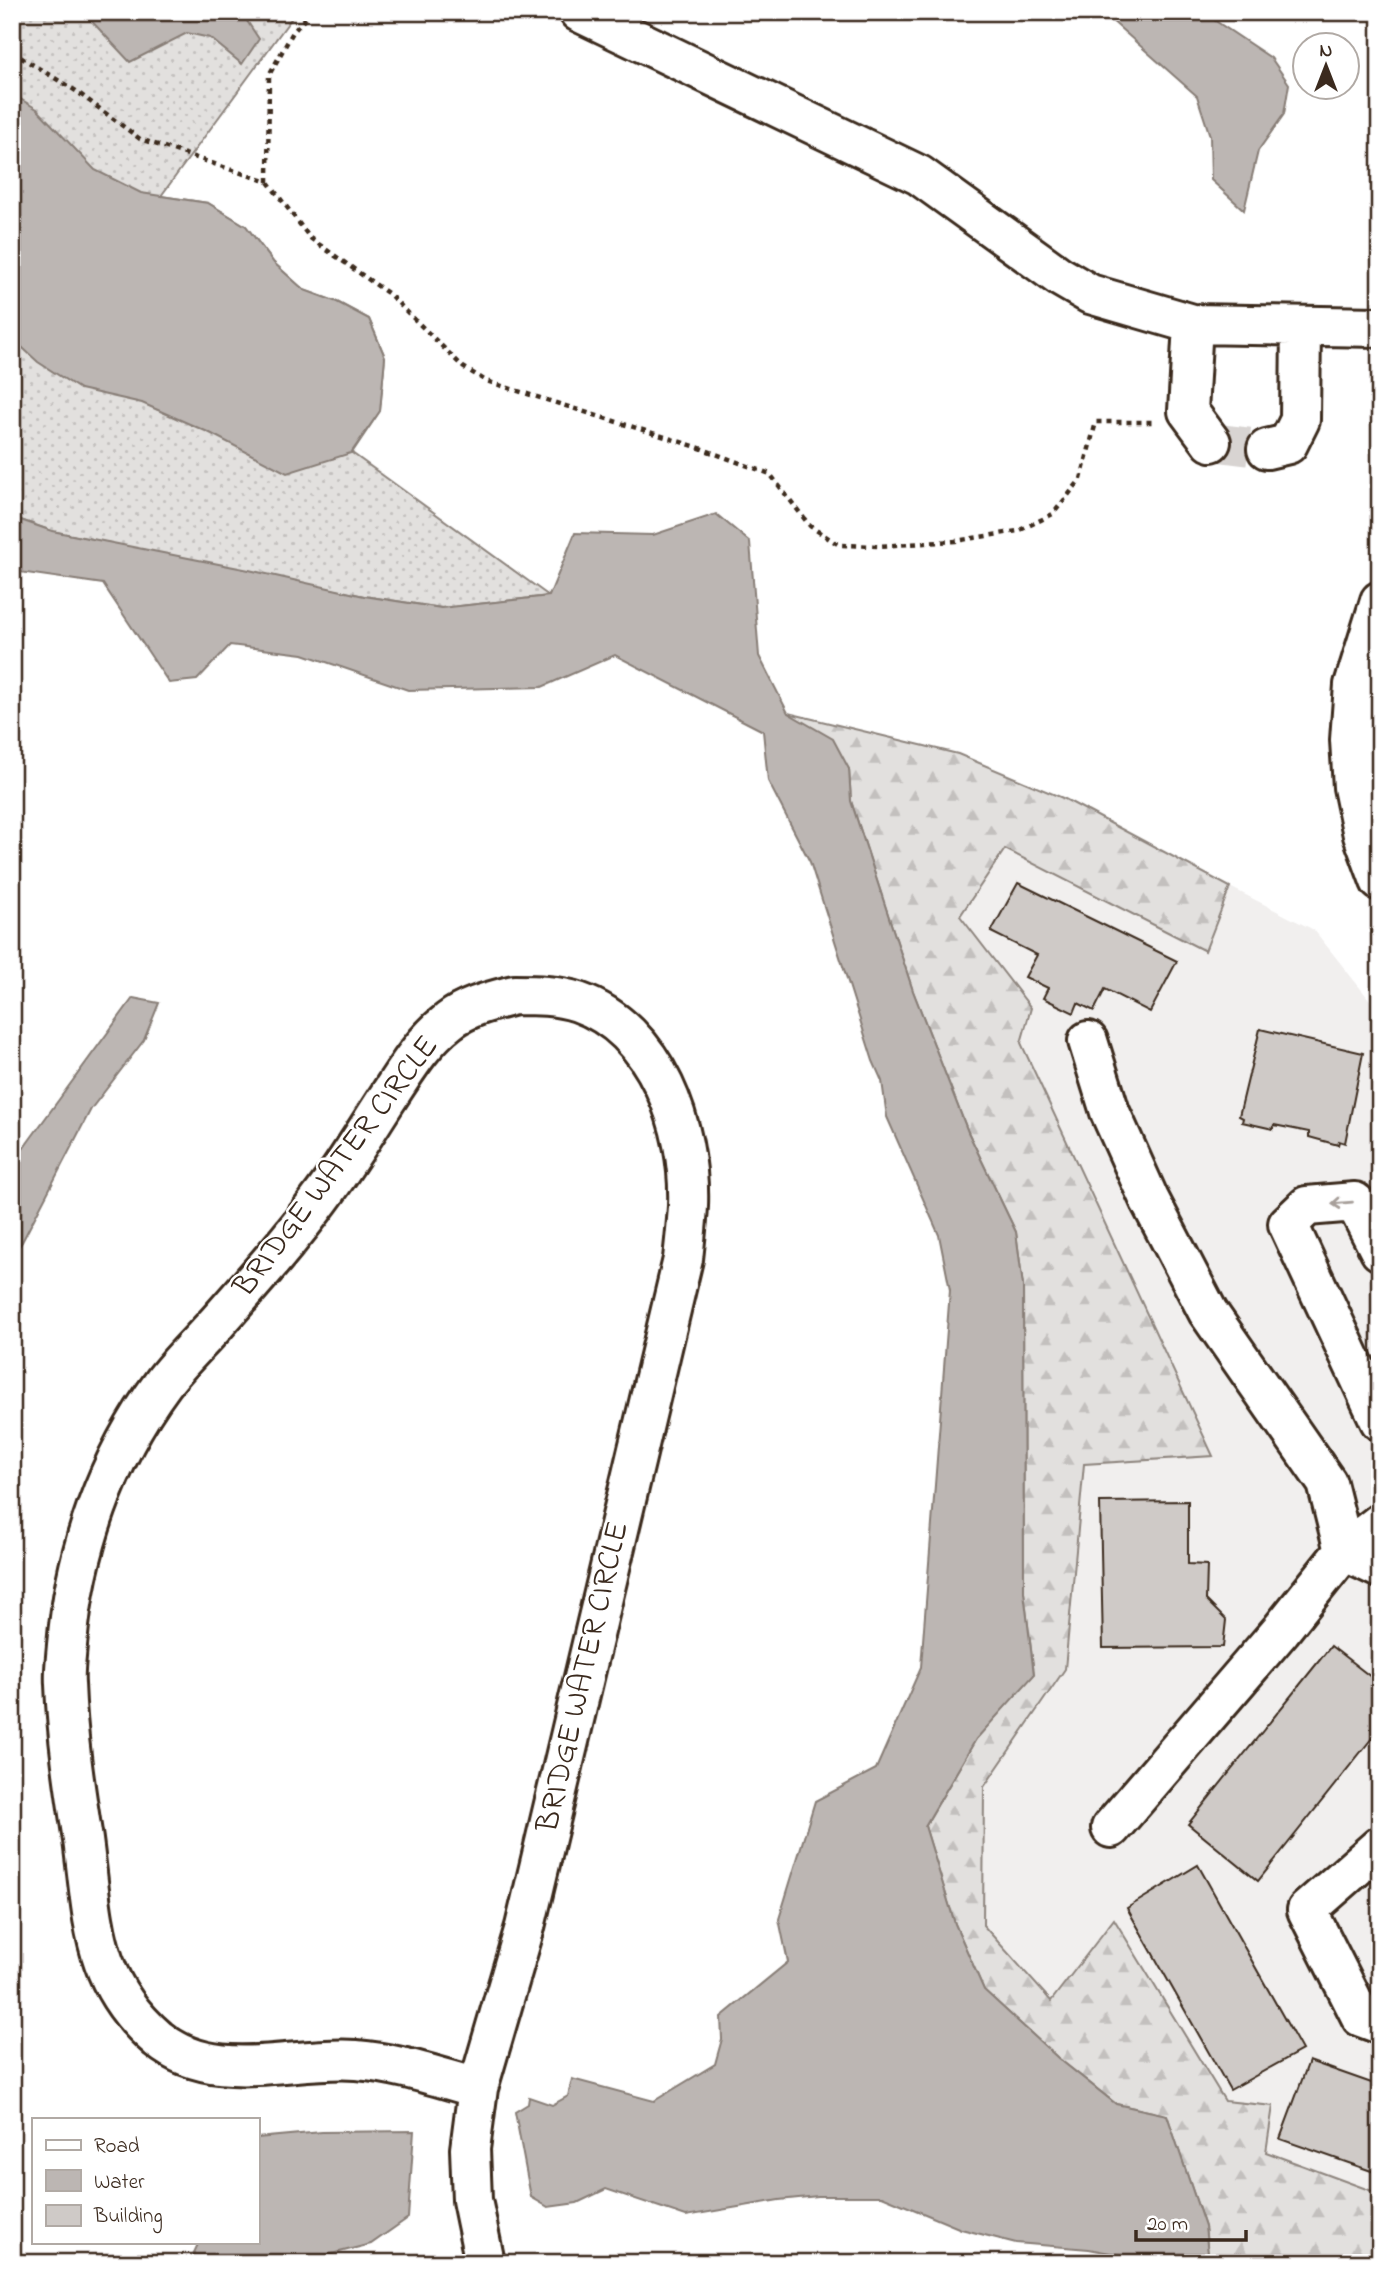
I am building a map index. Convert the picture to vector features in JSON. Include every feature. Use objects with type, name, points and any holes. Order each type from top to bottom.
[{"type":"street","points":[[579,12],[919,175],[1059,276],[1090,294],[1193,324],[1380,327]]},
{"type":"street","points":[[1193,324],[1188,411],[1211,442]]},
{"type":"street","points":[[1267,449],[1288,444],[1300,420],[1301,326]]},
{"type":"street","points":[[1380,601],[1354,685],[1350,740],[1353,787],[1363,835],[1380,881]]},
{"type":"street","name":"BRIDGE WATER CIRCLE","points":[[478,2088],[394,2065],[354,2060],[244,2066],[219,2064],[183,2054],[161,2041],[128,2009],[110,1982],[98,1951],[64,1682],[70,1615],[85,1541],[103,1486],[127,1438],[164,1382],[286,1245],[330,1185],[419,1050],[449,1020],[474,1006],[514,995],[545,995],[577,1002],[607,1016],[633,1037],[653,1063],[668,1094],[684,1148],[688,1204],[683,1259],[525,1927],[478,2088],[470,2149],[472,2200],[485,2263]]},
{"type":"street","points":[[1088,1041],[1110,1112],[1149,1199],[1208,1312],[1326,1483],[1344,1551],[1380,1568]]},
{"type":"street","points":[[1380,1251],[1355,1202],[1307,1206],[1287,1224],[1380,1421]]},
{"type":"street","points":[[1111,1828],[1281,1630],[1344,1551],[1380,1523]]},
{"type":"street","points":[[1380,1846],[1307,1909],[1361,2017],[1380,2024]]},
{"type":"path","points":[[268,182],[269,75],[293,32],[310,12]]},
{"type":"path","points":[[12,52],[76,91],[140,139],[268,182],[310,238],[389,293],[463,367],[486,381],[697,447],[770,474],[810,526],[839,545],[880,546],[955,541],[1018,531],[1053,514],[1081,479],[1096,422],[1169,422],[1188,411]]},
{"type":"shaded area","points":[[1005,849],[1204,951],[1230,887],[1314,930],[1380,1013],[1380,2194],[1266,2152],[1225,2101],[1115,1919],[1051,2002],[983,1925],[984,1787],[1065,1669],[1084,1464],[1213,1456],[1020,1042],[1031,1008],[960,916]]},
{"type":"green space","points":[[12,12],[296,12],[161,196],[208,203],[246,226],[274,263],[304,290],[337,302],[369,319],[385,357],[380,411],[352,453],[549,596],[442,608],[364,596],[52,531],[12,517]]},
{"type":"green space","points":[[788,713],[958,754],[1065,799],[1230,887],[1205,951],[1005,849],[960,916],[1031,1008],[1021,1043],[1213,1456],[1084,1464],[1065,1669],[984,1787],[983,1925],[1051,2001],[1114,1919],[1225,2101],[1273,2106],[1266,2152],[1380,2194],[1380,2263],[1209,2263],[1205,2227],[1167,2115],[1116,2104],[1058,2058],[984,1990],[955,1924],[925,1826],[976,1739],[1034,1674],[1024,1592],[1023,1286],[1016,1232],[968,1132],[913,991],[851,801],[849,769]]},
{"type":"water","points":[[241,12],[259,39],[242,64],[210,38],[187,33],[130,62],[85,14]]},
{"type":"water","points":[[1102,12],[1202,12],[1271,58],[1289,84],[1284,114],[1258,151],[1244,210],[1211,180],[1210,136],[1197,96]]},
{"type":"water","points":[[12,94],[37,109],[95,170],[141,193],[208,203],[246,226],[274,263],[304,290],[337,302],[369,319],[385,357],[380,411],[351,453],[287,473],[210,433],[142,403],[80,389],[38,362],[12,338]]},
{"type":"water","points":[[716,514],[750,542],[759,656],[788,713],[833,739],[849,769],[851,801],[913,991],[968,1132],[1016,1232],[1023,1286],[1024,1592],[1034,1675],[976,1739],[925,1826],[955,1924],[984,1990],[1058,2058],[1116,2104],[1167,2115],[1205,2227],[1209,2263],[1144,2263],[1126,2256],[1089,2249],[1016,2243],[961,2229],[882,2196],[818,2196],[686,2216],[606,2189],[577,2203],[548,2207],[531,2197],[515,2112],[528,2104],[529,2097],[552,2105],[568,2096],[572,2079],[654,2101],[715,2064],[722,2039],[721,2017],[788,1962],[779,1919],[815,1801],[876,1769],[921,1667],[950,1290],[939,1235],[887,1117],[882,1081],[873,1061],[810,862],[768,781],[763,731],[615,655],[542,687],[408,690],[303,654],[230,645],[197,680],[169,683],[103,584],[12,571],[12,517],[52,531],[364,596],[441,608],[549,596],[575,533],[653,535]]},
{"type":"water","points":[[133,998],[159,1003],[144,1040],[91,1109],[22,1242],[12,1256],[12,1164]]},
{"type":"water","points":[[414,2131],[408,2218],[371,2244],[316,2258],[311,2263],[182,2263],[191,2259],[198,2244],[259,2244],[259,2138],[322,2132]]},
{"type":"building","points":[[1018,883],[1177,961],[1150,1012],[1105,989],[1094,1011],[1078,1003],[1074,1013],[1043,998],[1048,988],[1025,977],[1037,955],[991,932]]},
{"type":"building","points":[[1260,1029],[1363,1053],[1345,1143],[1339,1141],[1338,1145],[1309,1137],[1309,1132],[1274,1125],[1273,1129],[1242,1122],[1243,1118],[1239,1116]]},
{"type":"building","points":[[1188,1501],[1188,1564],[1207,1565],[1206,1600],[1226,1620],[1223,1647],[1103,1648],[1100,1502]]},
{"type":"building","points":[[1331,1646],[1380,1684],[1380,1728],[1258,1881],[1188,1824]]},
{"type":"building","points":[[1198,1865],[1302,2050],[1230,2090],[1127,1908]]},
{"type":"building","points":[[1309,2061],[1380,2086],[1380,2174],[1280,2139]]},
{"type":"tunnel","points":[[1211,442],[1267,449]]}]
